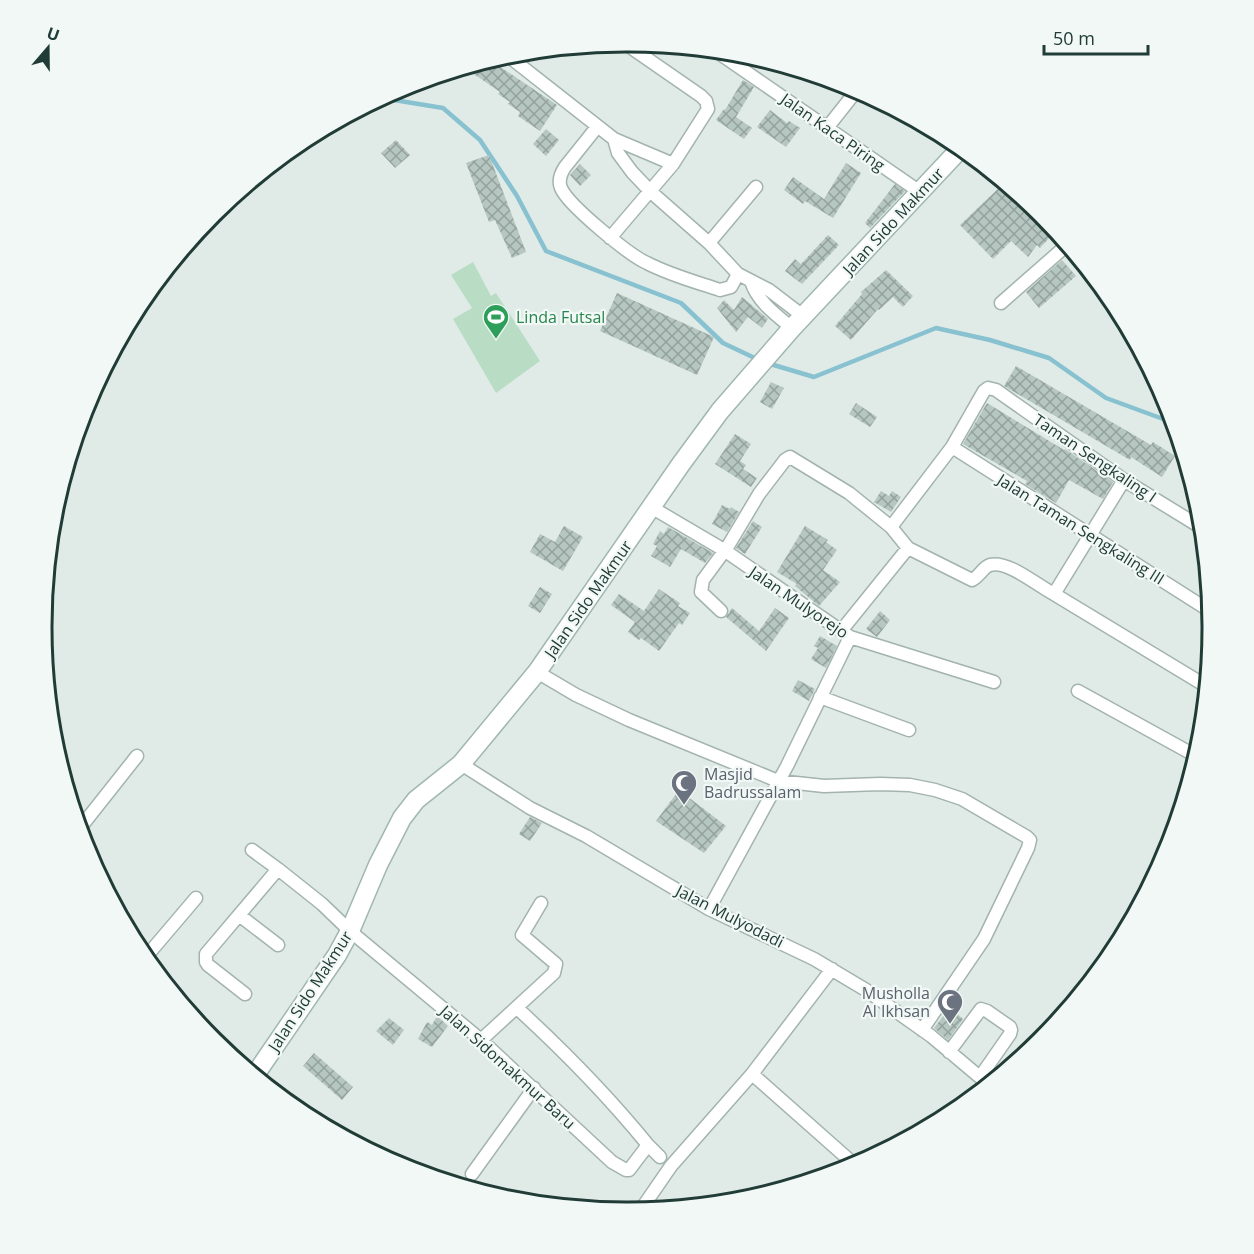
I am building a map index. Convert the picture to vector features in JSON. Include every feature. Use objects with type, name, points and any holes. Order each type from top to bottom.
[{"type":"main road","name":"Jalan Sido Makmur","points":[[259,1068],[337,955],[402,818],[416,800],[461,764],[537,672],[720,411],[798,322],[954,155]]},
{"type":"street","points":[[610,238],[673,164],[706,114],[708,105],[701,96],[638,53]]},
{"type":"street","name":"Jalan Kaca Piring","points":[[733,63],[920,192]]},
{"type":"street","points":[[518,64],[614,139],[673,164]]},
{"type":"street","points":[[827,128],[851,98]]},
{"type":"street","points":[[597,127],[565,167],[559,183],[565,195],[610,238],[646,263],[720,290],[731,287],[738,274]]},
{"type":"street","points":[[614,139],[618,153],[651,192],[709,243],[738,274],[769,290],[798,322]]},
{"type":"street","points":[[709,243],[756,187]]},
{"type":"street","points":[[1001,303],[1061,250]]},
{"type":"street","name":"Taman Sengkaling I","points":[[952,447],[984,391],[988,388],[996,390],[1124,480],[1191,521]]},
{"type":"street","points":[[891,527],[952,447]]},
{"type":"street","name":"Jalan Taman Sengkaling III","points":[[952,447],[1201,605]]},
{"type":"street","points":[[721,611],[701,592],[701,586],[759,494],[785,460],[790,457],[849,493],[891,527],[908,548],[972,580],[978,577],[986,567],[1005,566],[1072,603],[1199,681]]},
{"type":"street","points":[[1054,594],[1124,480]]},
{"type":"street","name":"Jalan Mulyorejo","points":[[651,507],[724,550],[846,634],[994,682]]},
{"type":"street","points":[[709,909],[781,776],[820,697],[846,634],[908,548]]},
{"type":"street","points":[[537,672],[576,695],[629,720],[781,776],[824,786],[910,785],[945,793],[975,806],[1030,840],[984,939],[922,1030]]},
{"type":"street","points":[[1078,691],[1187,751]]},
{"type":"street","points":[[820,697],[909,730]]},
{"type":"street","points":[[86,820],[137,756]]},
{"type":"street","name":"Jalan Mulyodadi","points":[[461,764],[530,808],[586,836],[709,909],[832,969],[922,1030],[982,1079]]},
{"type":"street","name":"Jalan Sidomakmur Baru","points":[[252,850],[322,904],[350,931],[480,1040],[612,1162],[626,1170],[631,1169],[648,1146]]},
{"type":"street","points":[[245,994],[208,965],[205,958],[207,950],[278,868]]},
{"type":"street","points":[[152,950],[196,898]]},
{"type":"street","points":[[480,1040],[554,973],[556,964],[522,935],[542,903]]},
{"type":"street","points":[[239,915],[278,945]]},
{"type":"street","points":[[647,1201],[671,1166],[752,1074],[832,969]]},
{"type":"street","points":[[517,1008],[567,1054],[660,1157]]},
{"type":"street","points":[[949,1052],[981,1009],[987,1011],[1010,1028],[1010,1034],[987,1075]]},
{"type":"street","points":[[752,1074],[847,1158]]},
{"type":"street","points":[[472,1174],[534,1088]]},
{"type":"green space","name":"Linda Futsal","points":[[473,262],[491,296],[496,293],[540,361],[496,393],[453,319],[472,308],[451,275]]},
{"type":"building","points":[[501,67],[557,105],[540,131],[518,116],[520,112],[498,94],[500,92],[473,74]]},
{"type":"building","points":[[743,80],[754,87],[736,117],[752,128],[744,139],[716,120],[725,110]]},
{"type":"building","points":[[770,110],[787,123],[789,121],[800,128],[786,147],[757,127]]},
{"type":"building","points":[[546,129],[559,140],[546,156],[533,144]]},
{"type":"building","points":[[396,140],[410,155],[395,168],[381,153]]},
{"type":"building","points":[[489,155],[526,252],[512,258],[495,220],[489,222],[466,163]]},
{"type":"building","points":[[846,163],[861,173],[833,218],[805,201],[803,204],[784,190],[793,177],[824,199]]},
{"type":"building","points":[[580,164],[591,175],[580,186],[570,175]]},
{"type":"building","points":[[895,184],[905,191],[870,228],[865,223]]},
{"type":"building","points":[[998,189],[1049,238],[1040,248],[1037,245],[1028,257],[1011,241],[993,259],[960,225]]},
{"type":"building","points":[[828,235],[839,245],[802,284],[785,271],[795,259],[801,264]]},
{"type":"building","points":[[1062,260],[1076,276],[1039,308],[1026,292]]},
{"type":"building","points":[[886,270],[913,296],[903,307],[893,297],[878,309],[851,340],[835,326],[862,294],[861,292]]},
{"type":"building","points":[[617,293],[714,337],[697,375],[600,331]]},
{"type":"building","points":[[742,297],[768,319],[762,328],[748,317],[736,332],[717,308],[724,300],[734,310]]},
{"type":"building","points":[[1016,366],[1151,445],[1153,442],[1175,456],[1162,477],[1131,457],[1130,460],[1004,386]]},
{"type":"building","points":[[771,382],[784,388],[772,409],[760,402]]},
{"type":"building","points":[[856,403],[877,417],[870,427],[849,414]]},
{"type":"building","points":[[987,403],[1065,449],[1113,482],[1103,499],[1069,480],[1056,503],[1025,484],[1027,481],[963,444]]},
{"type":"building","points":[[735,434],[751,444],[740,461],[746,465],[743,469],[757,478],[751,487],[715,464]]},
{"type":"building","points":[[881,491],[889,496],[892,491],[901,497],[891,512],[874,502]]},
{"type":"building","points":[[722,505],[739,512],[727,532],[712,524]]},
{"type":"building","points":[[753,521],[762,527],[745,554],[736,548]]},
{"type":"building","points":[[564,526],[583,537],[563,571],[530,552],[540,534],[555,542]]},
{"type":"building","points":[[805,526],[828,540],[826,542],[837,550],[823,570],[840,582],[819,606],[795,586],[797,584],[777,572]]},
{"type":"building","points":[[668,527],[713,553],[705,563],[681,549],[670,567],[651,556],[657,546],[653,544],[660,531],[664,534]]},
{"type":"building","points":[[540,587],[552,594],[540,613],[528,606]]},
{"type":"building","points":[[659,589],[680,603],[678,606],[690,613],[682,625],[679,623],[659,651],[628,632],[635,622],[611,605],[619,594],[644,611]]},
{"type":"building","points":[[732,608],[759,631],[775,608],[789,618],[766,651],[726,617]]},
{"type":"building","points":[[880,611],[890,620],[877,637],[866,629]]},
{"type":"building","points":[[820,636],[837,646],[826,668],[811,659],[818,648],[814,646]]},
{"type":"building","points":[[798,680],[815,689],[809,701],[792,691]]},
{"type":"building","name":"Masjid Badrussalam","points":[[679,790],[726,826],[704,853],[656,821]]},
{"type":"building","points":[[530,817],[542,823],[530,841],[519,834]]},
{"type":"building","name":"Musholla Al Ikhsan","points":[[950,1007],[963,1019],[948,1040],[934,1028]]},
{"type":"building","points":[[437,1016],[448,1026],[432,1047],[418,1039],[427,1022],[432,1025]]},
{"type":"building","points":[[389,1018],[404,1030],[393,1045],[376,1031]]},
{"type":"building","points":[[314,1053],[353,1087],[342,1100],[303,1066]]},
{"type":"waterway","points":[[397,101],[443,108],[480,140],[517,196],[546,251],[681,303],[723,343],[759,360]]},
{"type":"waterway","points":[[767,363],[814,377],[936,328],[990,340],[1049,358],[1106,398],[1162,419]]},
{"type":"place","name":"Linda Futsal","points":[[496,340]]},
{"type":"place","name":"Masjid Badrussalam","points":[[684,806]]},
{"type":"place","name":"Musholla Al Ikhsan","points":[[950,1025]]}]
